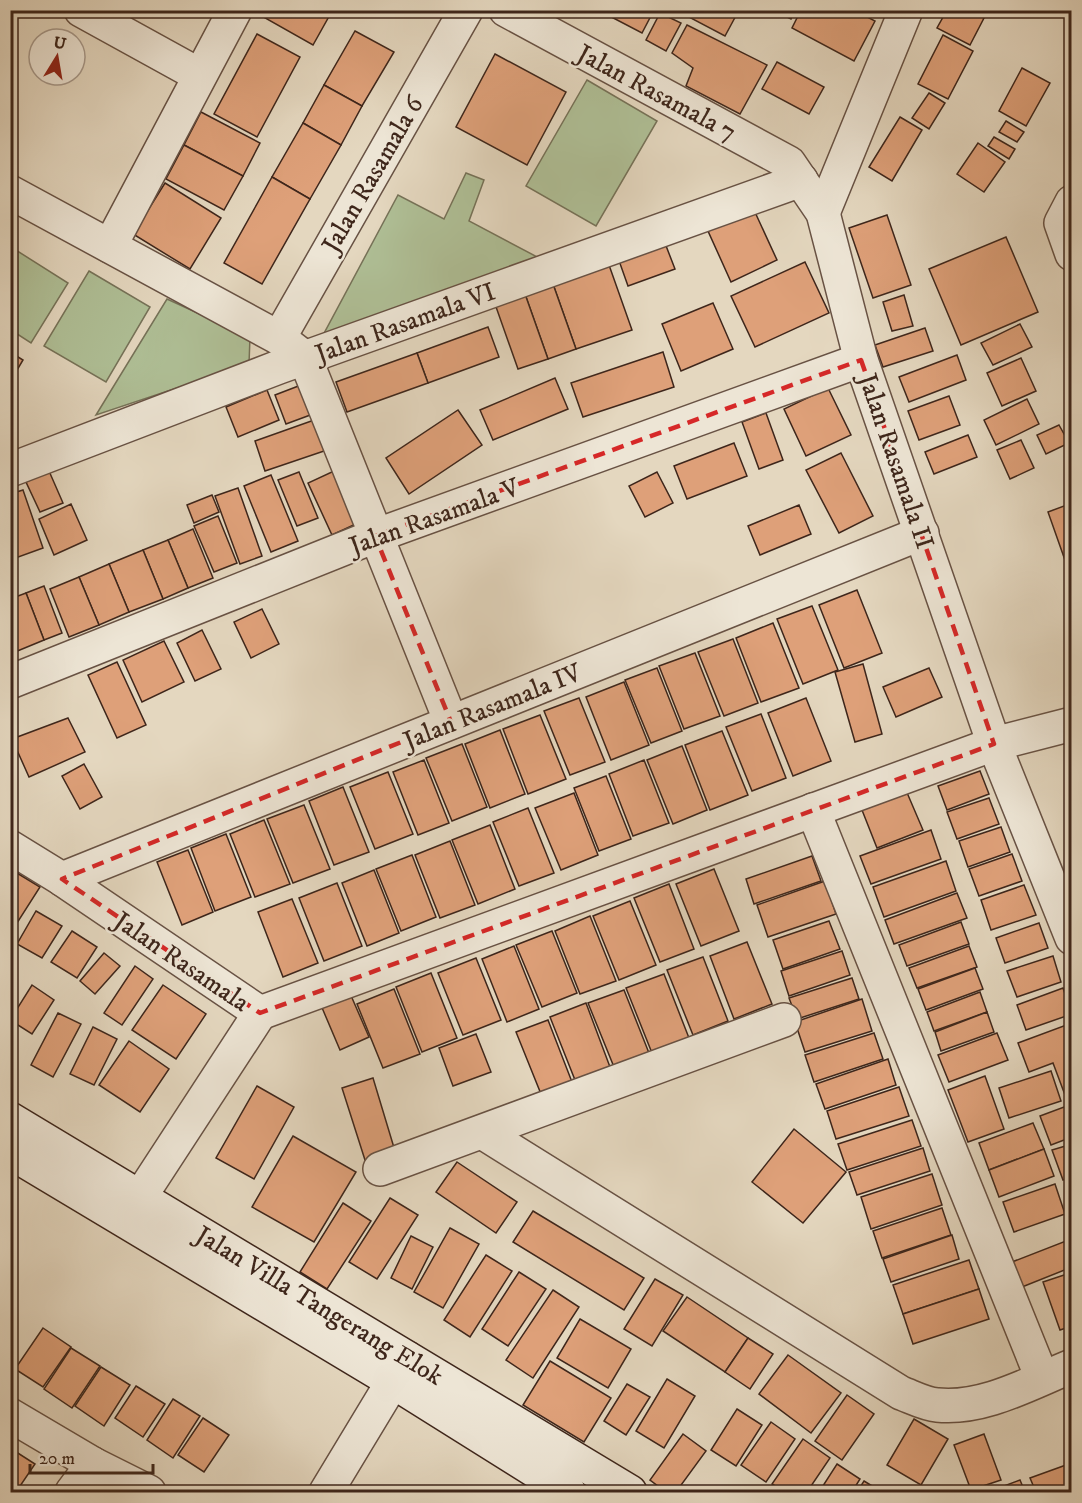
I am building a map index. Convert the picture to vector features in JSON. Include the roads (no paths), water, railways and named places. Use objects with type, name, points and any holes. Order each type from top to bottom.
[{"type":"street","points":[[81,10],[199,75]]},
{"type":"street","points":[[110,246],[235,10]]},
{"type":"street","name":"Jalan Rasamala 6","points":[[279,338],[466,10]]},
{"type":"street","name":"Jalan Rasamala 7","points":[[506,10],[789,163],[801,180]]},
{"type":"street","points":[[823,213],[906,10]]},
{"type":"street","name":"Jalan Rasamala II","points":[[801,180],[823,213],[861,360],[994,744],[1071,938]]},
{"type":"street","name":"Jalan Rasamala VI","points":[[10,470],[305,358],[801,180]]},
{"type":"street","points":[[10,192],[279,338],[305,358],[451,722]]},
{"type":"street","points":[[1068,216],[1071,254]]},
{"type":"street","name":"Jalan Rasamala V","points":[[10,682],[375,536],[861,360]]},
{"type":"street","name":"Jalan Rasamala IV","points":[[62,879],[922,533]]},
{"type":"street","points":[[260,1013],[994,744],[1071,724]]},
{"type":"street","points":[[482,1132],[901,1393],[935,1406],[962,1405],[983,1402],[1057,1372],[813,810]]},
{"type":"street","name":"Jalan Rasamala","points":[[10,847],[62,879],[260,1013],[133,1210]]},
{"type":"street","points":[[380,1169],[784,1020]]},
{"type":"street","name":"Jalan Villa Tangerang Elok","points":[[10,1119],[133,1210]]},
{"type":"street","name":"Jalan Villa Tangerang Elok","points":[[10,1152],[133,1210],[400,1369],[630,1492]]},
{"type":"street","points":[[326,1492],[400,1369]]},
{"type":"street","name":"Jalan Villa Tangerang Elok","points":[[400,1369],[569,1492]]},
{"type":"street","points":[[10,1415],[93,1464],[149,1492]]},
{"type":"street","points":[[72,1492],[93,1464]]}]
